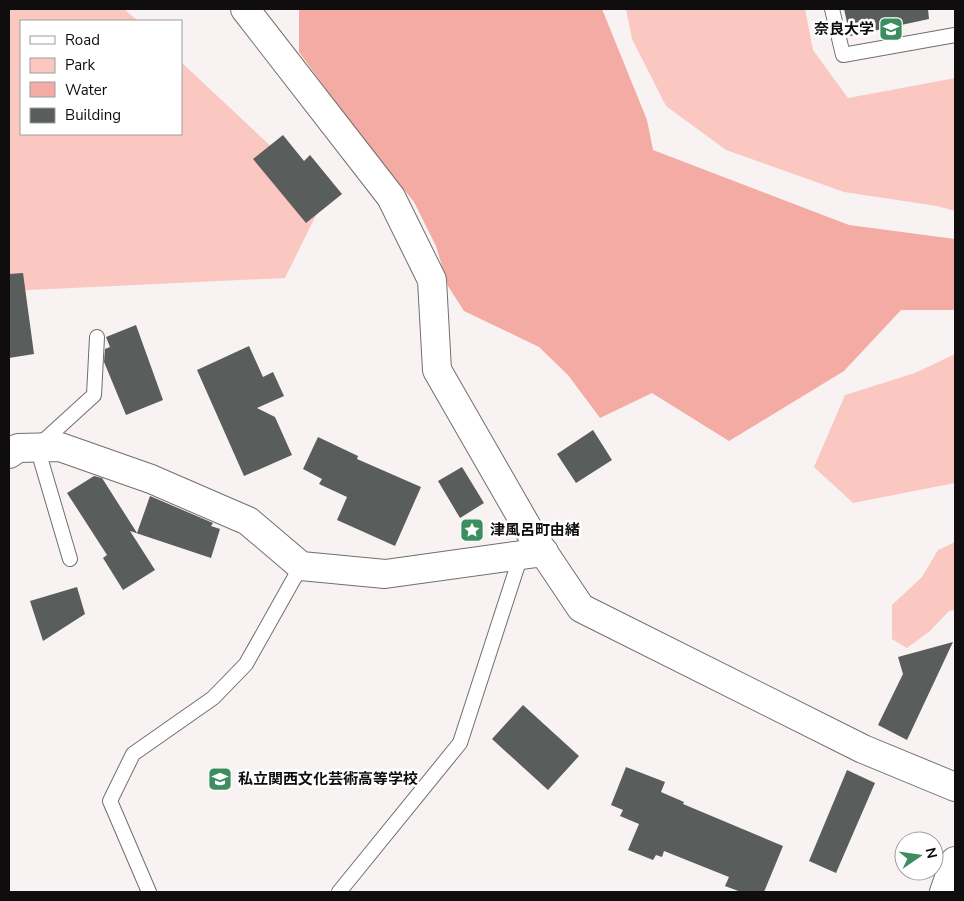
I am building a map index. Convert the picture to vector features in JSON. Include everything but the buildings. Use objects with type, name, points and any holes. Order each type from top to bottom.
[{"type":"street","points":[[245,9],[391,196],[432,280],[436,370],[530,532],[532,554],[581,608],[863,749],[955,788]]},
{"type":"street","points":[[9,454],[18,448],[60,447],[151,479],[248,521],[300,566],[385,574],[532,554]]},
{"type":"street","points":[[944,892],[955,861]]},
{"type":"lane","points":[[832,9],[843,55],[955,35]]},
{"type":"lane","points":[[70,559],[37,447],[94,395],[97,337]]},
{"type":"lane","points":[[339,892],[460,743],[532,554]]},
{"type":"lane","points":[[149,892],[110,802],[133,754],[213,698],[246,664],[300,566]]},
{"type":"green space","points":[[9,9],[124,9],[137,20],[20,20],[20,135],[182,135],[182,63],[325,197],[285,278],[9,291]]},
{"type":"green space","points":[[626,9],[805,9],[813,50],[848,98],[955,78],[955,211],[937,206],[844,192],[726,150],[666,106],[632,39]]},
{"type":"green space","points":[[955,354],[955,483],[853,503],[814,467],[845,395],[915,373]]},
{"type":"green space","points":[[955,542],[955,610],[949,611],[930,631],[907,648],[892,639],[892,605],[922,577],[938,550]]},
{"type":"water","points":[[299,9],[602,9],[647,120],[653,150],[849,225],[955,239],[955,309],[901,310],[844,371],[729,441],[652,393],[600,418],[568,375],[539,347],[464,311],[448,286],[436,246],[414,202],[352,125],[299,52]]},
{"type":"place","name":"奈良大学","points":[[891,29]]},
{"type":"place","name":"津風呂町由緒","points":[[472,530]]},
{"type":"place","name":"私立関西文化芸術高等学校","points":[[220,779]]}]
